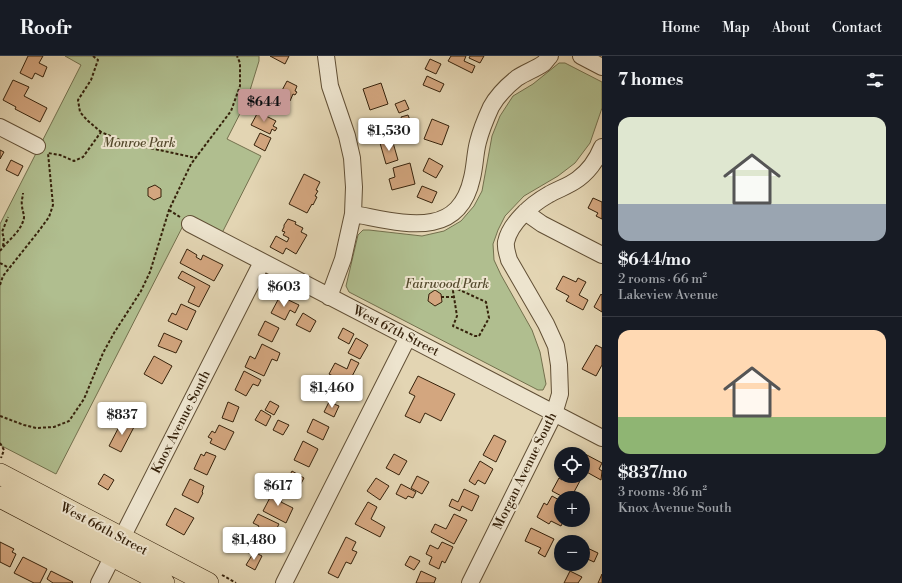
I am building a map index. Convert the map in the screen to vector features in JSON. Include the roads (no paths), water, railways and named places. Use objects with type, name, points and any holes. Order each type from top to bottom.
[{"type":"main road","name":"West 66th Street","points":[[0,474],[117,547],[164,583]]},
{"type":"main road","name":"West 66th Street","points":[[0,497],[117,547],[208,583]]},
{"type":"street","points":[[326,56],[330,86],[347,136],[352,158],[354,187],[353,214],[343,260],[330,297]]},
{"type":"street","points":[[353,214],[415,224],[430,223],[442,219],[454,212],[462,203],[469,190],[478,142],[492,106],[503,91],[518,78],[544,62],[550,56]]},
{"type":"street","points":[[581,56],[602,67]]},
{"type":"street","points":[[0,126],[37,146]]},
{"type":"street","name":"Morgan Avenue South","points":[[470,583],[554,414],[560,394],[559,365],[556,346],[546,324],[509,260],[506,250],[508,236],[515,223],[532,205],[579,178],[597,158],[602,147]]},
{"type":"street","points":[[524,212],[542,224],[602,255]]},
{"type":"street","name":"West 67th Street","points":[[190,224],[602,438]]},
{"type":"street","name":"Knox Avenue South","points":[[99,583],[262,262]]},
{"type":"street","points":[[284,583],[408,338]]},
{"type":"park label","name":"Monroe Park","points":[[139,143]]},
{"type":"park label","name":"Fairwood Park","points":[[447,284]]}]
